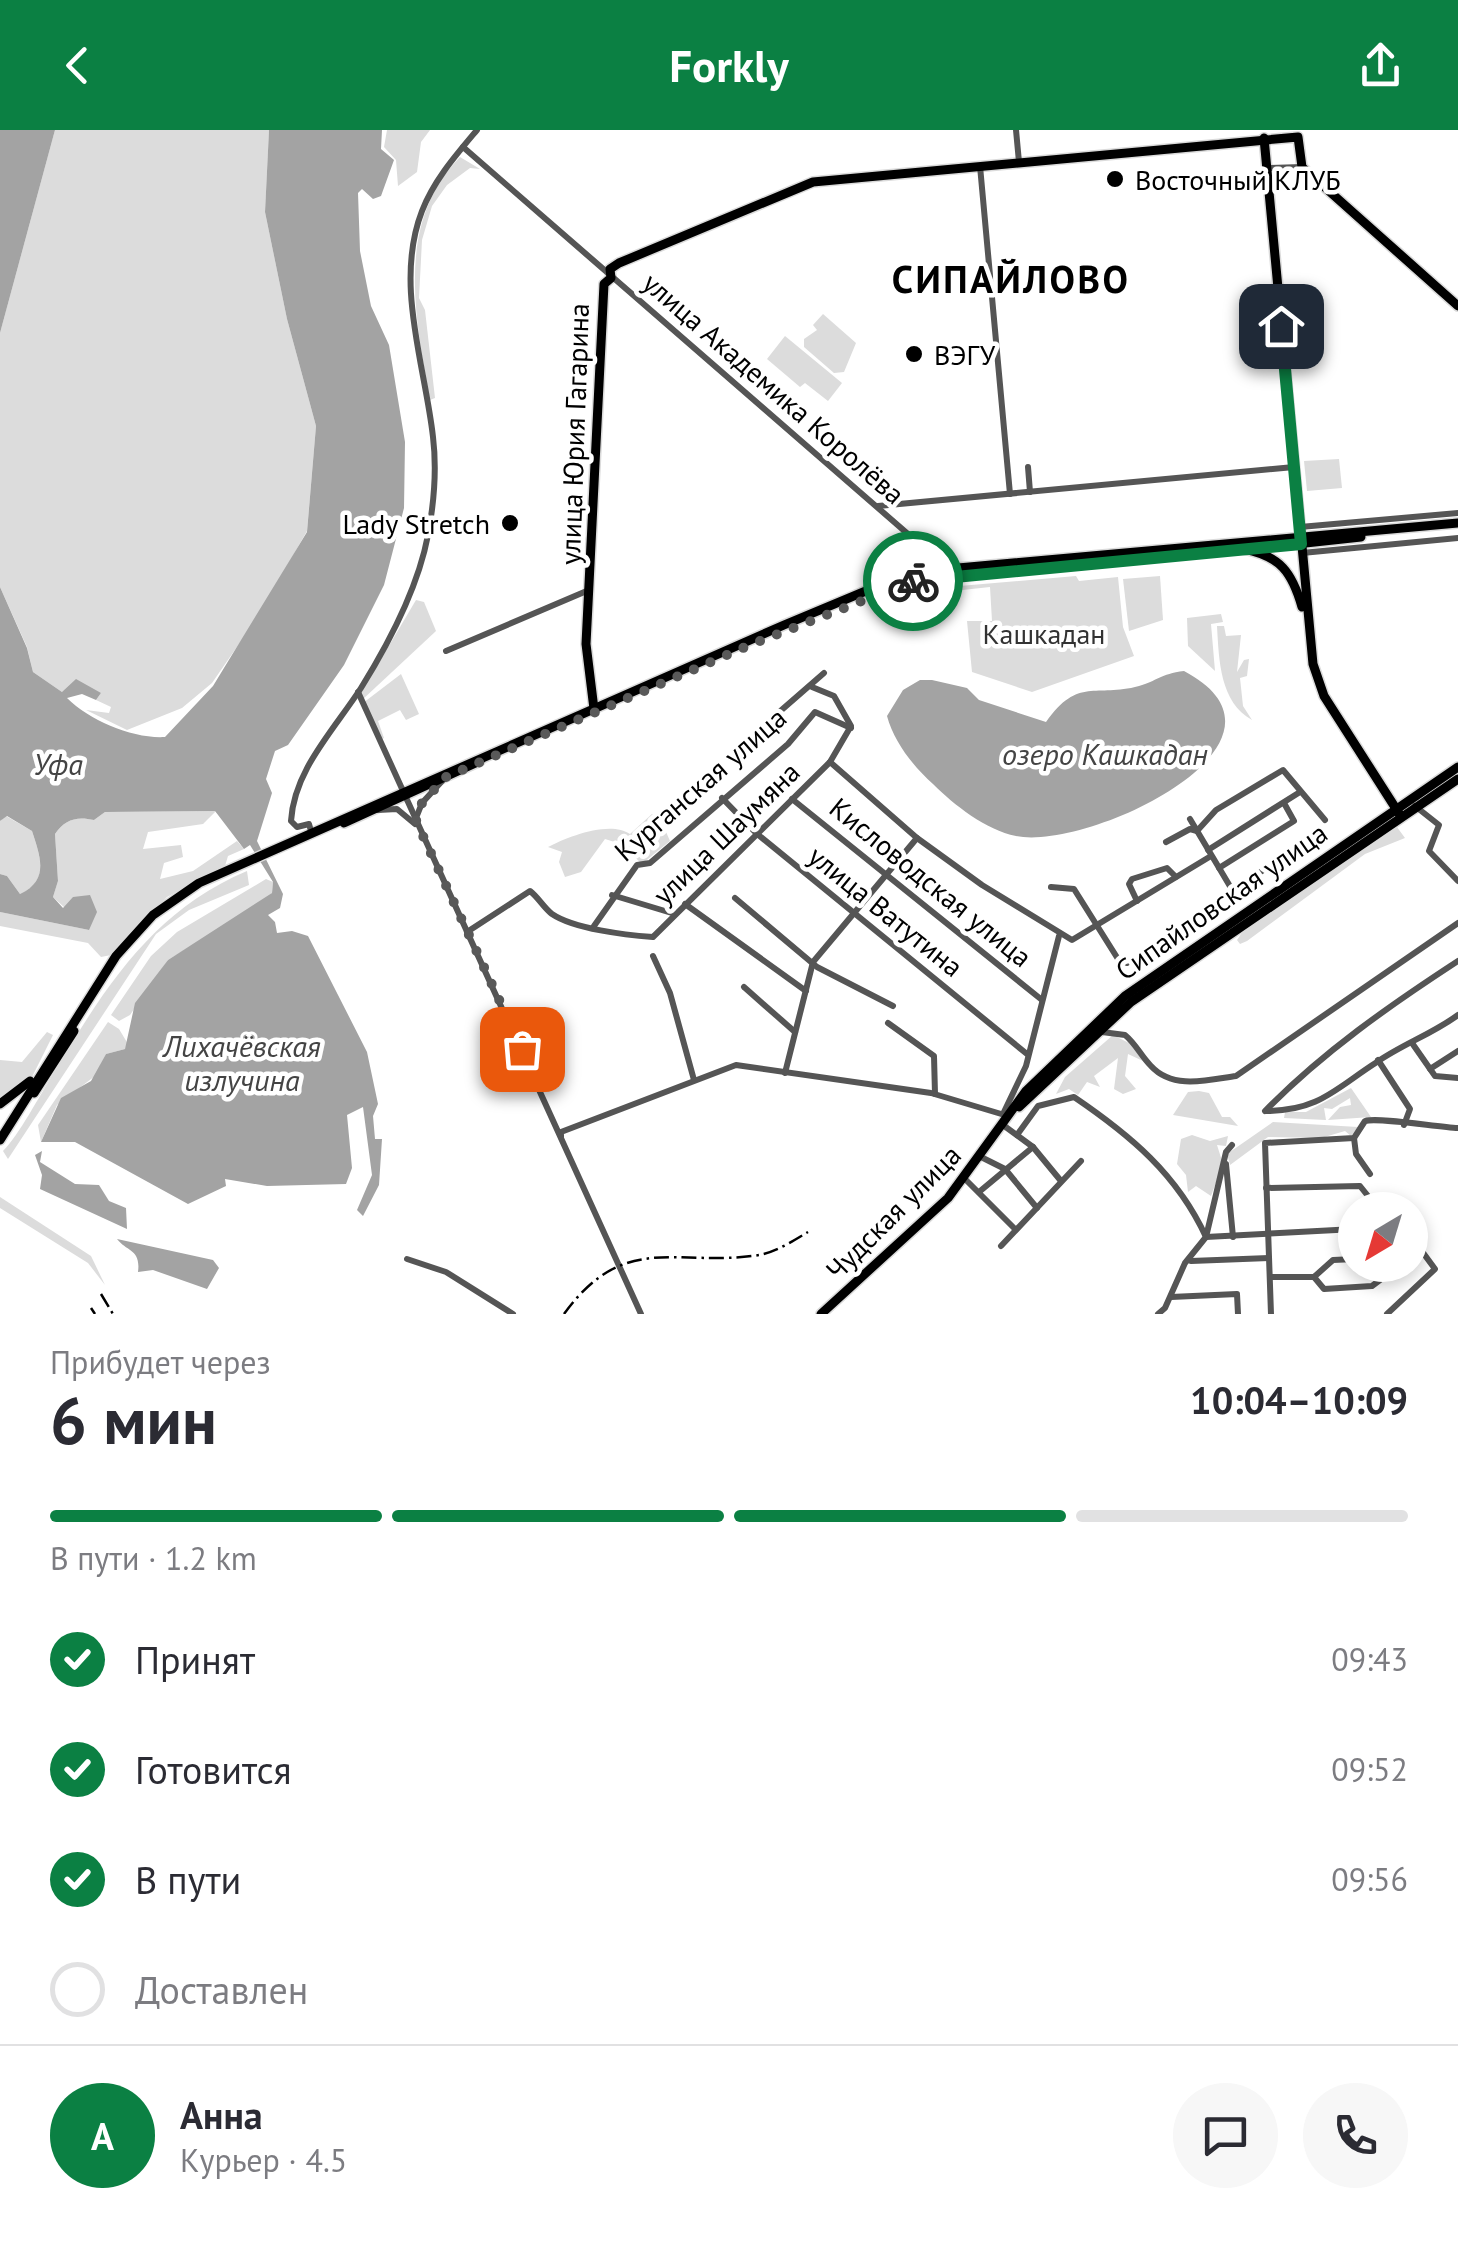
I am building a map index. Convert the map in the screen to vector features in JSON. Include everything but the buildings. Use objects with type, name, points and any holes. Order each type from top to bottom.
[{"type":"main road","name":"улица Юрия Гагарина","points":[[594,709],[586,647],[602,292],[611,278],[610,269],[813,182],[1298,134],[1302,167]]},
{"type":"main road","points":[[1264,138],[1308,624],[1320,687],[1398,811]]},
{"type":"main road","points":[[1302,167],[1458,306]]},
{"type":"main road","points":[[0,1140],[4,1124],[134,934],[170,900],[594,709],[900,578],[1458,525]]},
{"type":"main road","points":[[900,578],[915,561],[912,538]]},
{"type":"main road","points":[[286,845],[594,709],[880,592],[947,572],[1244,549],[1301,540]]},
{"type":"main road","points":[[1244,549],[1268,554],[1286,567],[1308,624]]},
{"type":"main road","name":"Сипайловская улица","points":[[994,1139],[1028,1093],[1125,996],[1458,767]]},
{"type":"main road","name":"Сипайловская улица","points":[[1398,811],[1414,806],[1458,779]]},
{"type":"main road","points":[[4,1124],[24,1109],[132,945],[172,906],[229,871]]},
{"type":"main road","name":"Сипайловская улица","points":[[1028,1093],[1131,1002],[1229,928]]},
{"type":"main road","points":[[0,1104],[14,1098],[42,1069]]},
{"type":"main road","name":"Чудская улица","points":[[821,1314],[965,1179],[994,1139]]},
{"type":"street","points":[[312,831],[309,824],[298,826],[291,822],[310,762],[358,692],[414,583],[428,538],[435,457],[414,319],[412,264],[424,206],[446,167],[478,130]]},
{"type":"street","points":[[1016,130],[1018,162]]},
{"type":"street","name":"улица Академика Королёва","points":[[464,147],[947,572]]},
{"type":"street","points":[[980,165],[1010,494]]},
{"type":"street","points":[[1266,168],[1302,167]]},
{"type":"street","points":[[1028,467],[1030,492]]},
{"type":"street","points":[[876,506],[1294,467]]},
{"type":"street","points":[[1301,540],[1458,512]]},
{"type":"street","points":[[1301,540],[1352,548],[1458,538]]},
{"type":"street","points":[[446,651],[590,590]]},
{"type":"street","points":[[754,734],[824,673]]},
{"type":"street","points":[[812,687],[834,696],[851,727]]},
{"type":"street","points":[[358,692],[641,1314]]},
{"type":"street","name":"Курганская улица","points":[[594,926],[612,895],[637,865],[650,863],[788,744],[815,712],[851,727]]},
{"type":"street","name":"улица Шаумяна","points":[[594,926],[653,937],[830,762],[851,727]]},
{"type":"street","points":[[830,762],[917,838],[1059,936],[1072,940],[1176,877],[1301,792]]},
{"type":"street","points":[[1197,830],[1216,810],[1283,770],[1325,820]]},
{"type":"street","points":[[419,828],[417,811],[446,777]]},
{"type":"street","name":"улица Ватутина","points":[[722,798],[756,833],[851,913],[1027,1054]]},
{"type":"street","name":"Кисловодская улица","points":[[792,799],[1042,1000]]},
{"type":"street","points":[[1219,868],[1295,820],[1284,802]]},
{"type":"street","points":[[1414,806],[1436,821],[1439,830],[1429,850],[1458,881]]},
{"type":"street","points":[[372,810],[398,809],[419,828]]},
{"type":"street","points":[[1190,818],[1234,893]]},
{"type":"street","points":[[1166,842],[1190,829],[1197,830]]},
{"type":"street","points":[[785,1073],[813,962],[917,838]]},
{"type":"street","points":[[1052,887],[1074,888],[1118,959],[1127,963],[1281,858]]},
{"type":"street","points":[[1136,901],[1129,884],[1132,880],[1167,868],[1176,877]]},
{"type":"street","points":[[466,932],[530,890],[552,914],[594,926]]},
{"type":"street","points":[[612,895],[675,914]]},
{"type":"street","points":[[734,898],[834,978],[893,1006]]},
{"type":"street","points":[[685,904],[806,991]]},
{"type":"street","points":[[1095,1035],[1116,1031],[1137,1046],[1154,1070],[1175,1080],[1196,1082],[1236,1076],[1458,924]]},
{"type":"street","points":[[1006,1118],[1059,936]]},
{"type":"street","points":[[653,956],[676,1011],[694,1080]]},
{"type":"street","points":[[1458,961],[1338,1045],[1265,1111],[1301,1109],[1342,1090],[1378,1060],[1458,1015]]},
{"type":"street","points":[[744,987],[795,1032]]},
{"type":"street","points":[[888,1023],[934,1056],[935,1094]]},
{"type":"street","points":[[1412,1043],[1435,1076],[1458,1078]]},
{"type":"street","points":[[1430,1069],[1458,1050]]},
{"type":"street","points":[[1378,1060],[1410,1109],[1404,1125]]},
{"type":"street","points":[[561,1138],[561,1132],[736,1066],[935,1094],[1006,1118],[1061,1181]]},
{"type":"street","points":[[1017,1135],[1038,1106],[1075,1098],[1161,1166],[1187,1199],[1206,1237]]},
{"type":"street","points":[[1370,1174],[1356,1154],[1354,1138],[1365,1120],[1384,1118],[1404,1125],[1458,1128]]},
{"type":"street","points":[[1272,1314],[1265,1143],[1354,1138]]},
{"type":"street","points":[[1158,1314],[1171,1297],[1186,1263],[1206,1237],[1232,1146]]},
{"type":"street","points":[[979,1192],[1033,1148]]},
{"type":"street","points":[[982,1157],[1004,1169],[1037,1208]]},
{"type":"street","points":[[1001,1246],[1080,1161]]},
{"type":"street","points":[[1226,1164],[1233,1237]]},
{"type":"street","points":[[965,1179],[1015,1229]]},
{"type":"street","points":[[1266,1188],[1360,1186],[1365,1192]]},
{"type":"street","points":[[1206,1237],[1338,1230]]},
{"type":"street","points":[[1186,1263],[1269,1258]]},
{"type":"street","points":[[407,1259],[446,1272],[513,1314]]},
{"type":"street","points":[[1272,1278],[1314,1276],[1338,1260]]},
{"type":"street","points":[[1314,1276],[1324,1289],[1372,1286],[1377,1282]]},
{"type":"street","points":[[1387,1314],[1420,1282]]},
{"type":"street","points":[[1171,1297],[1236,1294],[1238,1314]]},
{"type":"green space","points":[[55,130],[269,130],[265,212],[287,319],[316,426],[307,531],[259,615],[212,683],[182,708],[127,730],[86,710],[109,713],[111,707],[96,700],[101,693],[62,692],[33,672],[27,647],[0,587],[0,333]]},
{"type":"green space","points":[[387,130],[430,130],[421,142],[417,172],[398,186],[396,160],[384,147]]},
{"type":"green space","points":[[460,157],[480,169],[470,168],[447,185],[432,206],[422,240],[419,298],[425,310],[435,398],[430,400],[416,304],[418,241],[439,183]]},
{"type":"green space","points":[[823,314],[856,343],[844,372],[834,373],[804,347],[804,339],[817,330],[813,325]]},
{"type":"green space","points":[[785,336],[842,383],[828,401],[805,383],[800,387],[767,359]]},
{"type":"green space","points":[[1339,459],[1342,488],[1307,491],[1304,461]]},
{"type":"green space","name":"Кашкадан","points":[[1076,576],[1079,581],[1118,577],[1123,627],[1134,656],[1032,692],[972,672],[967,621],[992,621],[990,587],[935,593],[936,588]]},
{"type":"green space","points":[[1160,576],[1163,620],[1129,631],[1123,579]]},
{"type":"green space","points":[[416,600],[424,602],[436,631],[362,700],[361,693]]},
{"type":"green space","points":[[1221,614],[1223,622],[1211,624],[1215,671],[1188,646],[1187,618]]},
{"type":"green space","points":[[1217,626],[1224,626],[1226,636],[1241,635],[1237,672],[1249,659],[1247,676],[1240,678],[1243,706],[1252,720],[1227,692]]},
{"type":"green space","points":[[401,674],[419,714],[406,720],[400,710],[378,721],[384,738],[380,740],[363,703]]},
{"type":"green space","points":[[216,811],[203,824],[148,832],[143,849],[181,845],[183,857],[164,863],[160,879],[193,871],[237,841],[244,849],[228,856],[225,866],[167,897],[111,955],[101,957],[88,943],[0,926],[0,912],[89,930],[53,897],[58,881],[55,834],[67,822],[94,820],[105,812]]},
{"type":"green space","points":[[652,814],[660,818],[670,841],[642,864],[621,844],[605,839],[581,872],[565,877],[559,862],[562,852],[548,847],[600,829],[630,834]]},
{"type":"green space","points":[[6,816],[32,831],[40,858],[36,882],[20,894],[7,876],[0,874],[0,821]]},
{"type":"green space","points":[[1394,823],[1405,838],[1365,854],[1240,944],[1237,940],[1243,931]]},
{"type":"green space","points":[[247,871],[249,885],[189,910],[156,934],[8,1159],[3,1151],[91,1012],[134,956],[157,930],[184,908]]},
{"type":"green space","points":[[266,879],[273,882],[272,893],[263,902],[168,960],[130,1015],[119,1021],[111,1015],[151,956],[177,932]]},
{"type":"green space","points":[[108,1022],[119,1029],[128,1044],[125,1049],[106,1054],[95,1076],[57,1105],[41,1142],[38,1125]]},
{"type":"green space","points":[[47,1032],[53,1035],[32,1077],[0,1103],[0,1060],[22,1062]]},
{"type":"green space","points":[[1113,1035],[1131,1044],[1143,1061],[1128,1054],[1125,1076],[1136,1089],[1123,1094],[1114,1089],[1118,1058],[1094,1076],[1100,1087],[1087,1082],[1078,1095],[1069,1089],[1056,1094],[1065,1077]]},
{"type":"green space","points":[[1351,1088],[1371,1117],[1328,1120],[1340,1107],[1351,1105],[1350,1098],[1332,1109],[1324,1108],[1326,1120],[1284,1118],[1285,1112],[1306,1112]]},
{"type":"green space","points":[[1188,1092],[1209,1093],[1222,1117],[1230,1117],[1238,1126],[1173,1115]]},
{"type":"green space","points":[[1273,1122],[1358,1127],[1351,1136],[1345,1131],[1321,1138],[1268,1137],[1230,1165],[1227,1154]]},
{"type":"green space","points":[[1192,1135],[1210,1141],[1228,1136],[1226,1146],[1217,1145],[1223,1164],[1211,1196],[1196,1186],[1188,1192],[1186,1175],[1177,1164],[1181,1139]]},
{"type":"green space","points":[[0,1197],[91,1256],[105,1285],[88,1263],[0,1208]]},
{"type":"water","points":[[0,130],[55,130],[0,333]]},
{"type":"water","name":"Уфа","points":[[269,130],[382,130],[381,149],[394,160],[381,196],[373,199],[362,189],[358,193],[360,251],[371,306],[389,345],[405,442],[404,508],[384,585],[344,665],[288,745],[275,751],[266,779],[272,793],[257,841],[283,894],[280,908],[268,915],[275,922],[277,933],[292,931],[308,936],[367,1052],[378,1104],[373,1116],[375,1139],[382,1139],[379,1185],[363,1216],[357,1210],[372,1175],[363,1107],[347,1115],[352,1168],[346,1184],[267,1186],[225,1179],[226,1186],[188,1204],[75,1142],[41,1142],[61,1098],[91,1081],[106,1054],[125,1049],[135,1003],[168,960],[272,893],[273,882],[250,845],[244,849],[215,811],[105,812],[94,820],[77,819],[63,825],[55,834],[58,881],[53,897],[63,908],[73,897],[90,895],[97,912],[89,930],[0,912],[0,874],[7,876],[20,894],[36,882],[40,867],[32,831],[7,816],[0,821],[0,587],[27,648],[33,672],[62,692],[76,679],[101,693],[96,700],[82,694],[67,698],[100,721],[126,732],[165,737],[213,686],[307,532],[316,426],[287,319],[265,212]]},
{"type":"water","name":"озеро Кашкадан","points":[[1184,671],[1218,699],[1224,729],[1209,758],[1177,786],[1136,809],[1091,827],[1049,836],[1005,833],[961,808],[912,761],[894,735],[887,716],[903,690],[920,680],[967,688],[979,700],[1046,722],[1078,694],[1139,686]]},
{"type":"water","points":[[42,1151],[40,1162],[75,1184],[99,1185],[109,1201],[126,1208],[127,1229],[40,1189],[42,1175],[35,1155]]},
{"type":"water","points":[[117,1239],[213,1260],[219,1268],[207,1289],[153,1270],[138,1272],[135,1255]]},
{"type":"railway","points":[[564,1314],[587,1288],[609,1271],[631,1262],[759,1255],[808,1232]]},
{"type":"railway","points":[[101,1294],[113,1314]]},
{"type":"railway","points":[[91,1308],[95,1314]]},
{"type":"way so far","points":[[522,1049],[416,821],[417,811],[427,796],[446,777],[517,744],[913,581]]},
{"type":"place","name":"Восточный КЛУБ","points":[[1115,179]]},
{"type":"place","name":"ВЭГУ","points":[[914,354]]},
{"type":"place","name":"Lady Stretch","points":[[510,523]]},
{"type":"district","name":"СИПАЙЛОВО","points":[[1011,278]]},
{"type":"route","points":[[913,581],[948,574],[1301,544],[1281,326]]},
{"type":"water label","name":"Лихачёвская излучина","points":[[242,1062]]}]
